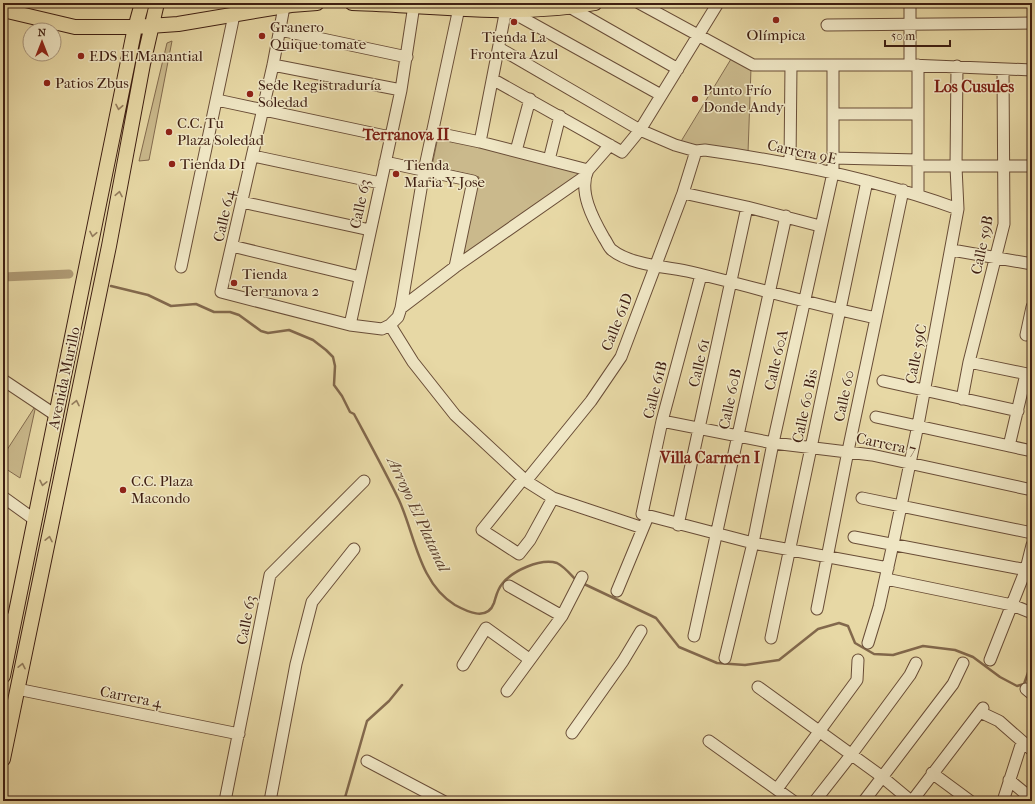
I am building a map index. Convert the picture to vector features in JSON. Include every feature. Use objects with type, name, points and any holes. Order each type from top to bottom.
[{"type":"main road","name":"Avenida Murillo","points":[[3,676],[14,616],[36,520],[135,27],[142,3]]},
{"type":"main road","name":"Avenida Murillo","points":[[3,759],[109,246],[151,27],[157,3]]},
{"type":"main road","points":[[3,10],[75,27],[151,27],[234,15],[289,5],[318,3]]},
{"type":"main road","points":[[352,3],[467,6],[550,6],[571,8],[591,3]]},
{"type":"street","points":[[639,3],[698,37],[753,65],[914,65],[1032,70]]},
{"type":"street","points":[[494,80],[622,152],[640,130],[718,3]]},
{"type":"street","points":[[910,3],[910,24],[918,114],[918,194]]},
{"type":"street","name":"Calle 64","points":[[289,5],[280,30],[253,156],[221,292],[350,324]]},
{"type":"street","name":"Calle 63","points":[[350,324],[401,90],[414,5]]},
{"type":"street","points":[[350,324],[377,329],[390,325],[398,317],[401,308],[432,132],[467,6]]},
{"type":"street","points":[[480,142],[494,80],[505,6],[661,95]]},
{"type":"street","points":[[571,8],[678,69]]},
{"type":"street","points":[[181,267],[234,15]]},
{"type":"street","points":[[827,25],[1032,23]]},
{"type":"street","points":[[280,30],[407,57]]},
{"type":"street","name":"Carrera 9E","points":[[499,48],[640,130],[675,145],[696,151],[705,150],[790,162],[833,174],[867,180],[918,194],[958,209]]},
{"type":"street","points":[[273,65],[401,90]]},
{"type":"street","points":[[790,162],[791,65]]},
{"type":"street","name":"Calle 60A","points":[[726,658],[753,543],[820,226],[833,174],[833,66]]},
{"type":"street","name":"Calle 59C","points":[[868,644],[887,573],[952,250],[958,209],[956,167],[957,66]]},
{"type":"street","name":"Calle 59B","points":[[962,400],[969,362],[1004,224],[1003,69]]},
{"type":"street","points":[[516,151],[530,99]]},
{"type":"street","points":[[217,100],[390,138]]},
{"type":"street","points":[[833,114],[918,114]]},
{"type":"street","points":[[549,160],[560,116]]},
{"type":"street","points":[[432,132],[516,151],[549,160],[586,174]]},
{"type":"street","points":[[401,308],[455,267],[586,174],[610,145]]},
{"type":"street","name":"Calle 61D","points":[[553,498],[530,540],[519,554],[482,530],[591,401],[621,357],[683,193],[696,151]]},
{"type":"street","points":[[253,156],[380,183]]},
{"type":"street","points":[[833,158],[918,163],[956,167],[1032,166]]},
{"type":"street","points":[[385,162],[473,181],[455,267]]},
{"type":"street","points":[[586,174],[586,199],[596,224],[612,250],[627,259],[701,275],[804,302],[876,318]]},
{"type":"street","name":"Calle 60 Bis","points":[[771,638],[867,180]]},
{"type":"street","name":"Calle 60","points":[[817,609],[848,451],[903,190]]},
{"type":"street","points":[[683,193],[786,216],[820,226]]},
{"type":"street","points":[[242,202],[370,230]]},
{"type":"street","name":"Calle 61","points":[[678,525],[732,283],[747,207]]},
{"type":"street","name":"Calle 60B","points":[[694,636],[715,534],[786,216]]},
{"type":"street","points":[[232,246],[360,277]]},
{"type":"street","points":[[952,250],[1032,264]]},
{"type":"street","name":"Calle 61B","points":[[618,591],[643,528],[662,421],[701,275]]},
{"type":"street","points":[[1026,335],[1032,307]]},
{"type":"street","points":[[390,325],[413,362],[454,415],[525,480],[553,498],[643,528]]},
{"type":"street","points":[[969,362],[1029,375],[1009,446]]},
{"type":"street","points":[[3,380],[57,416]]},
{"type":"street","points":[[883,381],[962,400],[1018,411]]},
{"type":"street","points":[[876,417],[1032,451]]},
{"type":"street","name":"Carrera 7","points":[[662,421],[773,443],[848,451],[1032,490]]},
{"type":"street","name":"Calle 63","points":[[225,801],[270,575],[364,481]]},
{"type":"street","points":[[3,497],[36,520]]},
{"type":"street","points":[[862,498],[1032,533]]},
{"type":"street","points":[[645,515],[678,525],[753,543],[828,557],[1012,605],[1032,613]]},
{"type":"street","points":[[854,537],[1029,570]]},
{"type":"street","points":[[990,660],[1012,605],[1029,570],[1032,545]]},
{"type":"street","points":[[270,801],[296,664],[312,602],[354,550]]},
{"type":"street","points":[[507,691],[562,616],[579,582]]},
{"type":"street","points":[[509,586],[562,616]]},
{"type":"street","points":[[3,627],[14,616]]},
{"type":"street","points":[[463,665],[486,628],[529,660]]},
{"type":"street","points":[[572,733],[623,661],[641,632]]},
{"type":"street","points":[[777,789],[857,680],[858,660]]},
{"type":"street","points":[[815,801],[910,675],[916,663]]},
{"type":"street","points":[[864,801],[881,776],[952,684],[963,663]]},
{"type":"street","points":[[758,687],[881,776],[912,801],[981,710],[999,721],[1032,750]]},
{"type":"street","name":"Carrera 4","points":[[17,689],[239,734]]},
{"type":"street","points":[[709,741],[793,801]]},
{"type":"street","points":[[1003,801],[1022,742]]},
{"type":"street","points":[[366,761],[443,801]]},
{"type":"street","points":[[932,774],[970,801]]},
{"type":"street","points":[[1009,780],[1032,799]]},
{"type":"shaded area","points":[[172,41],[149,160],[139,161],[167,43]]},
{"type":"shaded area","points":[[731,59],[751,68],[748,153],[680,143]]},
{"type":"shaded area","points":[[438,137],[585,170],[462,258],[479,177],[432,166]]},
{"type":"shaded area","points":[[36,405],[20,478],[3,467],[3,456]]},
{"type":"waterway","name":"Arroyo El Platanal","points":[[3,277],[69,274]]},
{"type":"waterway","name":"Arroyo El Platanal","points":[[111,286],[148,295],[171,306],[196,304],[214,312],[230,312],[239,315],[261,331],[268,333],[289,330],[313,340],[326,350],[333,357],[335,366],[334,385],[342,396],[350,412],[354,414],[394,489],[426,571],[433,584],[443,596],[455,605],[470,612],[481,614],[486,612],[491,609],[499,589],[507,579],[519,570],[543,562],[557,563],[577,581]]},
{"type":"waterway","name":"Arroyo El Platanal","points":[[582,583],[656,618],[679,647],[717,663],[745,665],[779,660],[818,629],[839,623],[848,626],[855,643],[874,654],[893,655],[923,646],[955,650],[973,657],[1000,677],[1017,686],[1024,684],[1029,670],[1032,668]]},
{"type":"waterway","points":[[344,801],[367,721],[389,701],[402,685]]},
{"type":"place","name":"Olímpica","points":[[776,20]]},
{"type":"place","name":"Tienda La Frontera Azul","points":[[514,22]]},
{"type":"place","name":"Granero Quique tomate","points":[[262,36]]},
{"type":"place","name":"EDS El Manantial","points":[[81,56]]},
{"type":"place","name":"Patios Zbus","points":[[47,83]]},
{"type":"place","name":"Sede Registraduría Soledad","points":[[250,94]]},
{"type":"place","name":"Punto Frío Donde Andy","points":[[695,99]]},
{"type":"place","name":"C.C. Tu Plaza Soledad","points":[[169,132]]},
{"type":"place","name":"Tienda D1","points":[[172,164]]},
{"type":"place","name":"Tienda Maria Y Jose","points":[[396,174]]},
{"type":"place","name":"Tienda Terranova 2","points":[[234,283]]},
{"type":"place","name":"C.C. Plaza Macondo","points":[[123,490]]},
{"type":"district","name":"Los Cusules","points":[[974,86]]},
{"type":"district","name":"Terranova II","points":[[406,134]]},
{"type":"district","name":"Villa Carmen I","points":[[710,457]]}]
